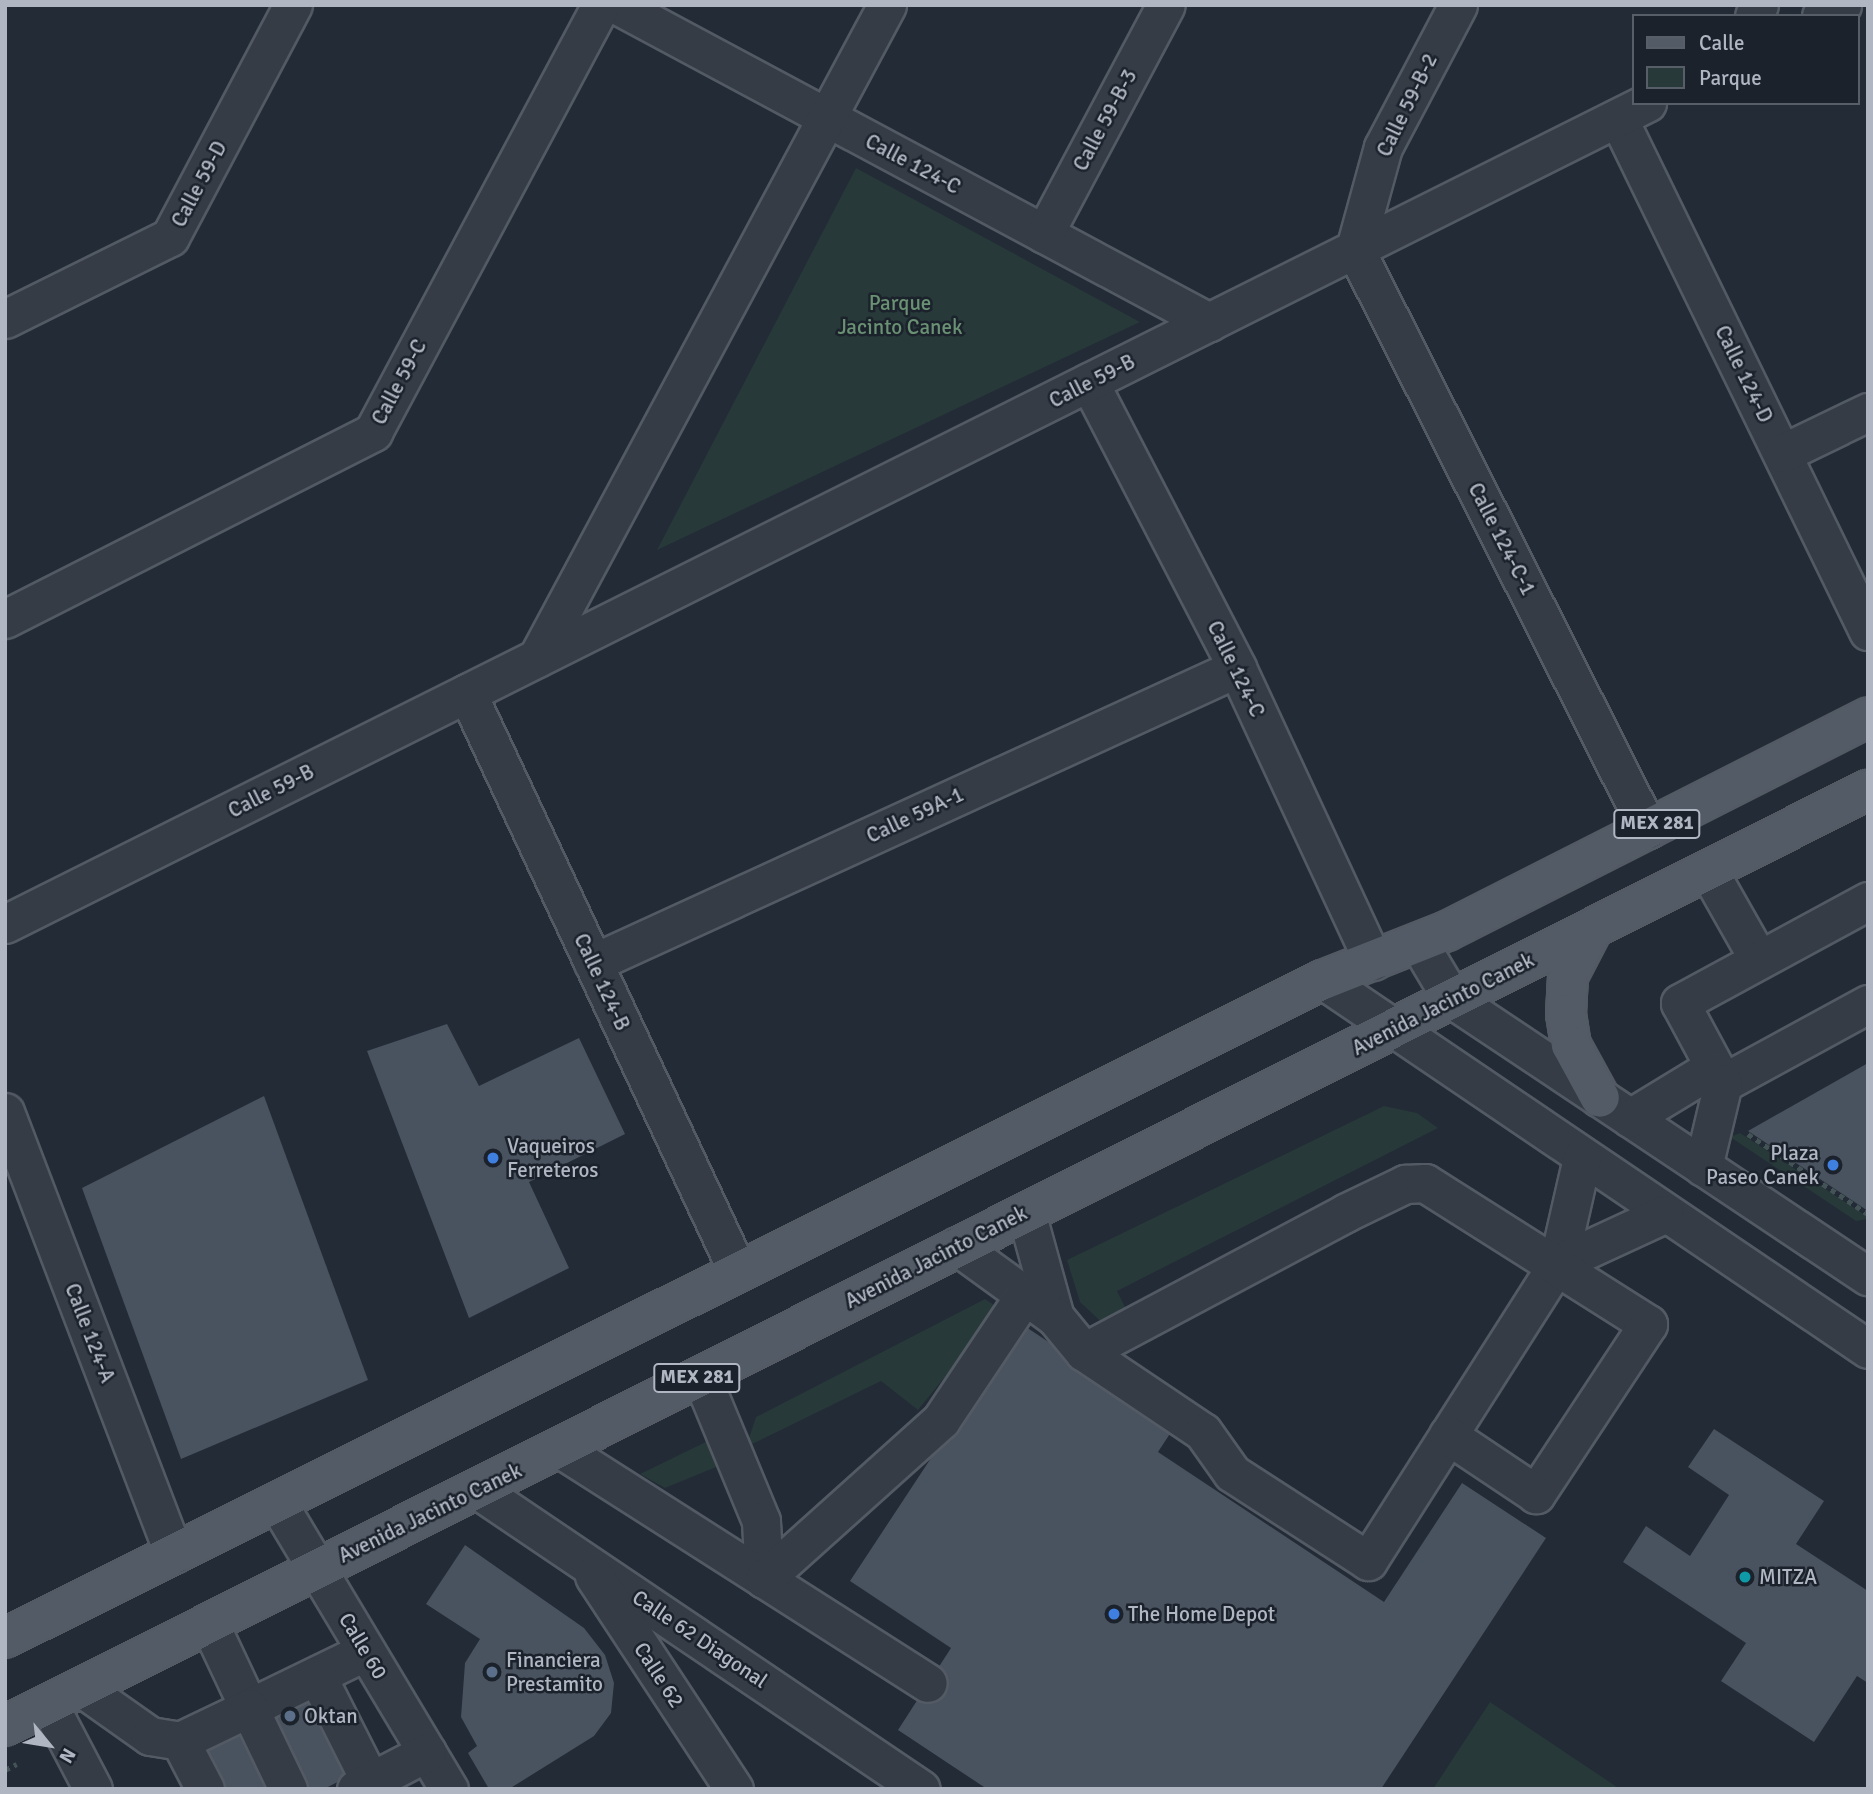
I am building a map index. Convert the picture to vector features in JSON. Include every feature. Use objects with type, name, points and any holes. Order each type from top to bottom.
[{"type":"main road","name":"MEX 281","points":[[5,1637],[1323,980],[1418,942],[1868,718]]},
{"type":"main road","name":"Avenida Jacinto Canek","points":[[5,1727],[1868,790]]},
{"type":"main road","points":[[1593,928],[1569,975],[1566,1014],[1571,1045],[1615,1108]]},
{"type":"street","name":"Calle 59-D","points":[[5,319],[170,237],[293,5]]},
{"type":"street","name":"Calle 59-C","points":[[5,619],[373,432],[601,5]]},
{"type":"street","name":"Calle 124-C","points":[[617,5],[1209,322]]},
{"type":"street","points":[[537,658],[887,5]]},
{"type":"street","name":"Calle 59-B-3","points":[[1044,234],[1166,5]]},
{"type":"street","name":"Calle 59-B-2","points":[[1355,249],[1383,147],[1458,5]]},
{"type":"street","points":[[1825,14],[1842,5]]},
{"type":"street","name":"Calle 59-B","points":[[5,924],[1632,111]]},
{"type":"street","name":"Calle 124-D","points":[[1632,111],[1783,453],[1868,631]]},
{"type":"street","name":"Calle 124-C-1","points":[[1355,249],[1648,829]]},
{"type":"street","name":"Calle 124-C","points":[[1089,382],[1237,668],[1373,961]]},
{"type":"street","points":[[1783,453],[1868,412]]},
{"type":"street","name":"Calle 59A-1","points":[[593,963],[1237,668]]},
{"type":"street","name":"Calle 124-B","points":[[467,693],[738,1272]]},
{"type":"street","points":[[1708,870],[1759,961]]},
{"type":"street","points":[[1703,1167],[1719,1075],[1681,1003],[1868,901]]},
{"type":"street","points":[[1418,942],[1452,999],[1868,1276]]},
{"type":"street","points":[[1323,980],[1390,1030],[1868,1349]]},
{"type":"street","points":[[1615,1108],[1719,1075],[1868,1003]]},
{"type":"street","name":"Calle 124-A","points":[[5,1112],[174,1554]]},
{"type":"street","points":[[957,1246],[1055,1317],[1084,1352],[1203,1432],[1232,1473],[1368,1562],[1558,1263],[1582,1158]]},
{"type":"street","points":[[1084,1352],[1405,1184],[1424,1183],[1558,1263],[1648,1324],[1536,1494],[1448,1435]]},
{"type":"street","points":[[1026,1212],[1055,1317]]},
{"type":"street","points":[[1558,1263],[1664,1214]]},
{"type":"street","points":[[1826,1248],[1868,1240]]},
{"type":"street","points":[[764,1579],[940,1420],[1024,1296]]},
{"type":"street","points":[[701,1376],[761,1521],[764,1579]]},
{"type":"street","points":[[559,1448],[928,1684]]},
{"type":"street","name":"Calle 62 Diagonal","points":[[478,1490],[921,1789]]},
{"type":"street","name":"Calle 60","points":[[277,1502],[449,1789]]},
{"type":"street","name":"Calle 62","points":[[584,1562],[734,1789]]},
{"type":"street","points":[[209,1623],[288,1789]]},
{"type":"street","points":[[65,1696],[150,1736],[180,1741],[366,1651]]},
{"type":"street","points":[[317,1676],[363,1785],[427,1752]]},
{"type":"street","points":[[65,1696],[93,1789]]},
{"type":"street","points":[[180,1741],[205,1789]]},
{"type":"path","points":[[1738,1128],[1868,1214]]},
{"type":"green space","name":"Parque Jacinto Canek","points":[[856,168],[1140,322],[657,550]]},
{"type":"green space","points":[[1384,1106],[1417,1113],[1438,1128],[1117,1291],[1130,1317],[1109,1329],[1080,1302],[1067,1260]]},
{"type":"green space","points":[[1740,1133],[1868,1219],[1856,1221],[1730,1137]]},
{"type":"green space","points":[[985,1299],[1000,1309],[918,1410],[881,1381],[746,1447],[756,1417]]},
{"type":"green space","points":[[716,1437],[721,1465],[665,1488],[640,1474]]},
{"type":"green space","points":[[1490,1702],[1620,1789],[1433,1789]]},
{"type":"building","name":"Vaqueiros Ferreteros","points":[[447,1024],[479,1086],[579,1038],[625,1134],[529,1182],[569,1268],[469,1318],[367,1051]]},
{"type":"building","name":"Plaza Paseo Canek","points":[[1868,1063],[1868,1211],[1748,1131]]},
{"type":"building","points":[[264,1096],[368,1380],[181,1459],[82,1188]]},
{"type":"building","name":"The Home Depot","points":[[1020,1323],[1175,1426],[1158,1452],[1384,1602],[1462,1483],[1546,1538],[1381,1789],[987,1789],[898,1730],[951,1648],[850,1581]]},
{"type":"building","name":"MITZA","points":[[1714,1429],[1824,1501],[1796,1544],[1868,1591],[1868,1683],[1857,1676],[1814,1742],[1721,1681],[1746,1643],[1623,1562],[1646,1526],[1690,1556],[1729,1495],[1688,1467]]},
{"type":"building","points":[[465,1545],[584,1628],[605,1655],[614,1683],[611,1713],[594,1736],[509,1789],[489,1789],[468,1753],[477,1746],[461,1717],[465,1663],[480,1639],[426,1604]]},
{"type":"building","name":"Oktan","points":[[316,1681],[361,1770],[324,1789],[194,1789],[175,1752]]},
{"type":"place","name":"Vaqueiros Ferreteros","points":[[493,1158]]},
{"type":"place","name":"Plaza Paseo Canek","points":[[1833,1165]]},
{"type":"place","name":"MITZA","points":[[1745,1577]]},
{"type":"place","name":"The Home Depot","points":[[1114,1614]]},
{"type":"place","name":"Financiera Prestamito","points":[[492,1672]]},
{"type":"place","name":"Oktan","points":[[290,1716]]}]
